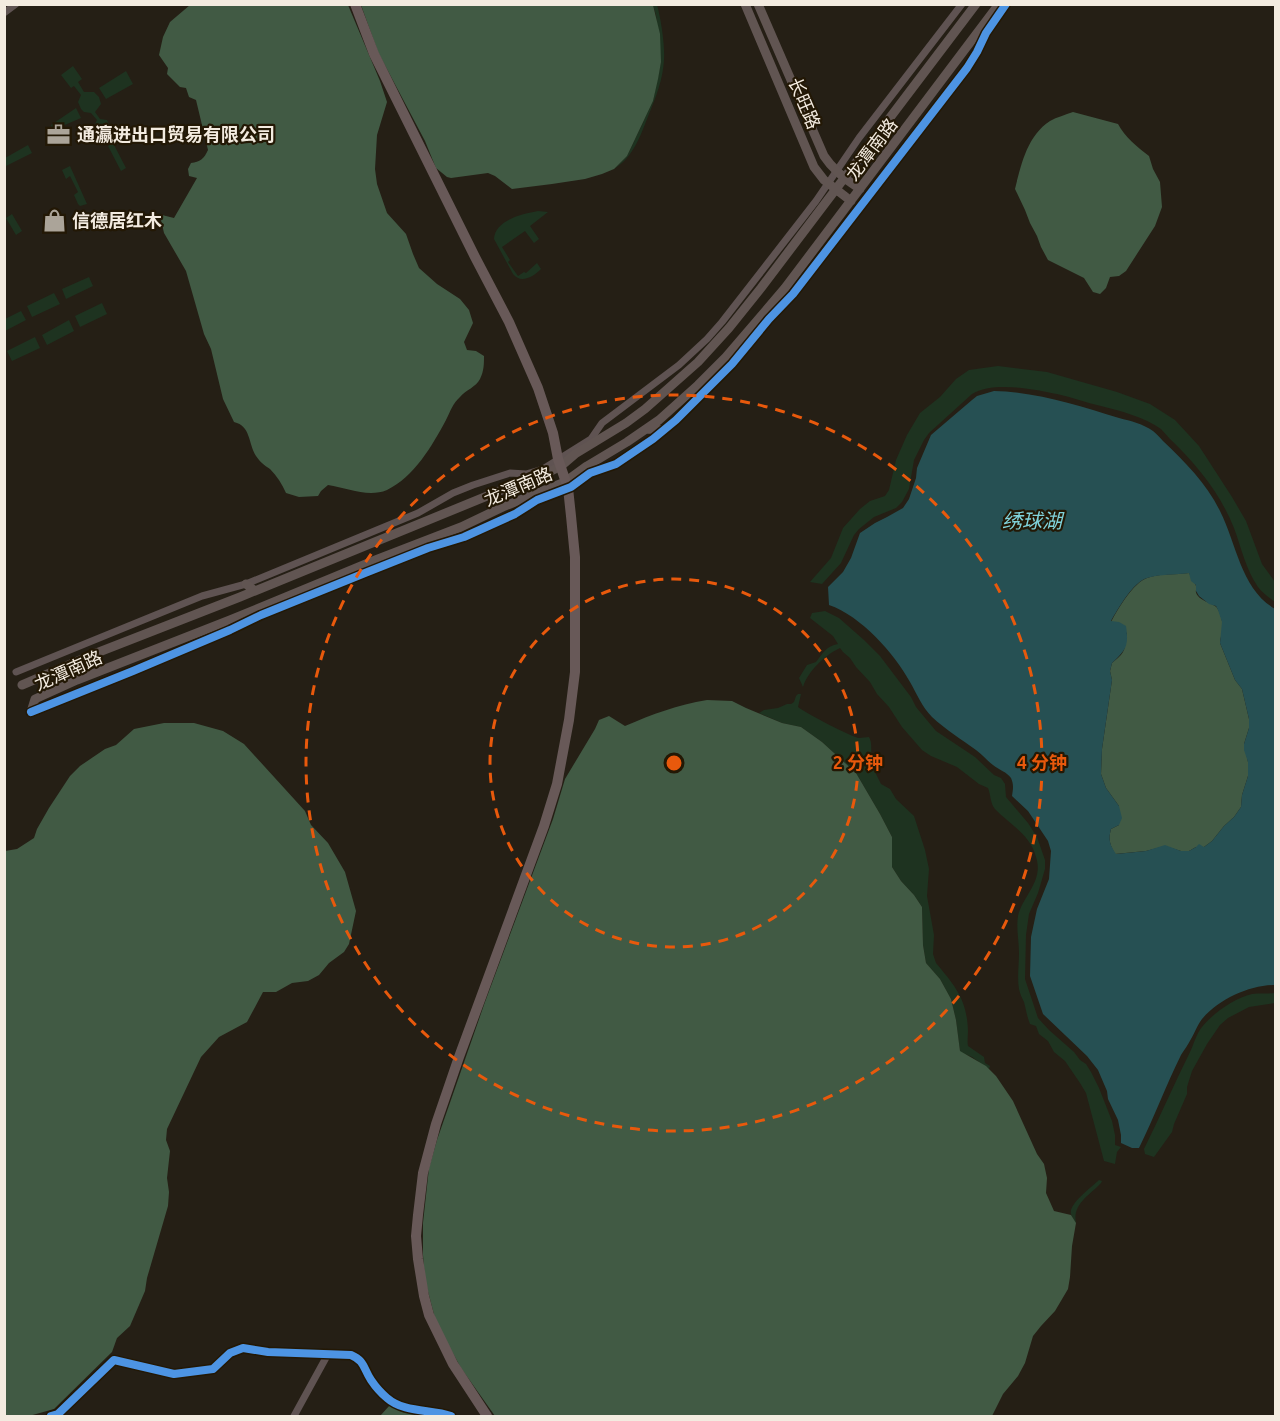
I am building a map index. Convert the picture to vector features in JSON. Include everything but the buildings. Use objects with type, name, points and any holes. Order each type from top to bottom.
[{"type":"highway","points":[[355,4],[374,54],[500,303],[538,388],[553,433],[566,485],[575,557],[576,648],[569,720],[559,774],[544,826],[436,1124],[423,1173],[418,1215],[416,1236],[418,1259],[429,1315],[453,1364],[487,1416]]},
{"type":"main road","name":"长旺路","points":[[746,4],[814,167],[824,180],[851,201]]},
{"type":"main road","name":"长旺路","points":[[758,4],[817,143],[828,163],[860,189]]},
{"type":"main road","name":"龙潭南路","points":[[22,685],[545,474],[560,462],[618,428],[659,397],[712,348],[756,295],[832,187],[844,178],[976,4]]},
{"type":"main road","name":"龙潭南路","points":[[31,712],[34,699],[77,680],[461,527],[505,506],[566,485],[587,466],[647,429],[726,357],[785,288],[999,4]]},
{"type":"main road","points":[[944,48],[958,60]]},
{"type":"main road","points":[[618,428],[627,442]]},
{"type":"main road","points":[[647,429],[665,430]]},
{"type":"main road","points":[[498,492],[505,506]]},
{"type":"main road","points":[[246,584],[255,591]]},
{"type":"street","points":[[4,13],[16,4]]},
{"type":"street","points":[[16,672],[202,596],[246,584],[418,513],[462,490],[510,473],[526,474],[560,462],[591,439],[602,423],[679,365],[707,339],[832,187],[836,171],[859,138],[962,4]]},
{"type":"street","points":[[31,712],[133,671],[261,615],[428,548],[464,537],[515,514],[590,473],[616,464],[665,430],[732,364],[793,294],[967,68],[986,33],[1006,4]]},
{"type":"street","points":[[51,1416],[58,1414],[114,1360],[174,1374],[213,1369],[230,1353],[243,1348],[268,1352],[351,1355],[359,1358],[369,1378],[393,1402],[413,1409],[451,1416]]},
{"type":"street","points":[[294,1416],[328,1354]]},
{"type":"green space","points":[[190,5],[348,5],[380,81],[387,102],[377,135],[375,169],[377,184],[387,213],[406,234],[419,268],[437,284],[460,299],[469,310],[473,323],[464,342],[467,350],[476,351],[484,356],[483,370],[478,382],[455,402],[435,440],[414,469],[387,490],[365,493],[328,485],[318,496],[299,497],[286,493],[275,474],[256,456],[246,431],[234,422],[223,399],[211,349],[204,334],[186,271],[164,233],[161,220],[162,215],[174,218],[197,178],[189,176],[188,169],[191,163],[201,160],[208,150],[196,100],[189,97],[186,88],[180,87],[167,74],[168,68],[159,55],[163,37],[170,22]]},
{"type":"green space","points":[[361,5],[653,5],[660,34],[661,62],[653,101],[627,156],[614,169],[602,174],[585,179],[512,189],[488,173],[447,177],[436,168],[425,141],[378,52]]},
{"type":"green space","points":[[653,5],[657,5],[663,40],[664,60],[661,81],[643,129],[632,152],[614,169],[627,156],[653,101],[661,62]]},
{"type":"green space","points":[[73,66],[82,79],[78,82],[84,92],[94,92],[99,97],[101,104],[95,112],[100,119],[107,120],[109,124],[108,131],[104,134],[96,130],[97,120],[91,113],[81,109],[78,102],[81,95],[74,86],[71,88],[61,75]]},
{"type":"green space","points":[[126,71],[133,84],[106,99],[99,88]]},
{"type":"green space","points":[[76,108],[81,118],[53,130],[51,125]]},
{"type":"green space","points":[[1073,112],[1118,124],[1132,142],[1149,156],[1160,182],[1162,207],[1155,226],[1126,271],[1119,276],[1110,277],[1106,288],[1100,294],[1093,292],[1084,278],[1048,260],[1015,189],[1026,152],[1042,127],[1058,117]]},
{"type":"green space","points":[[113,143],[126,168],[121,171],[108,146]]},
{"type":"green space","points":[[28,145],[32,153],[6,166],[5,158]]},
{"type":"green space","points":[[70,166],[87,204],[80,206],[78,204],[74,195],[78,192],[70,176],[66,179],[62,170]]},
{"type":"green space","points":[[538,211],[548,212],[530,226],[539,239],[534,243],[525,231],[502,247],[510,260],[508,262],[518,276],[526,273],[537,263],[541,269],[531,277],[520,279],[513,274],[494,239],[499,227],[510,219]]},
{"type":"green space","points":[[12,214],[22,231],[16,235],[6,218]]},
{"type":"green space","points":[[89,277],[93,286],[66,299],[62,289]]},
{"type":"green space","points":[[54,293],[60,304],[32,317],[27,306]]},
{"type":"green space","points":[[102,303],[107,314],[80,327],[75,316]]},
{"type":"green space","points":[[21,311],[26,320],[5,331],[5,319]]},
{"type":"green space","points":[[69,320],[74,331],[47,345],[42,335]]},
{"type":"green space","points":[[35,337],[40,348],[12,361],[7,351]]},
{"type":"green space","points":[[998,366],[1047,372],[1117,392],[1150,404],[1175,420],[1199,446],[1246,521],[1262,564],[1275,582],[1275,602],[1258,587],[1254,580],[1234,528],[1215,491],[1161,429],[1140,418],[1116,410],[1057,394],[1013,387],[991,388],[972,394],[929,433],[914,460],[909,489],[902,502],[896,508],[874,517],[859,529],[841,563],[822,584],[810,582],[831,558],[843,528],[860,509],[870,501],[885,496],[889,490],[896,460],[920,413],[940,397],[956,379],[969,370]]},
{"type":"green space","points":[[1189,573],[1198,596],[1215,606],[1220,613],[1223,629],[1220,643],[1235,680],[1242,689],[1249,719],[1244,744],[1248,776],[1241,807],[1204,847],[1181,851],[1165,846],[1146,851],[1115,854],[1110,836],[1111,829],[1119,825],[1119,806],[1106,788],[1101,774],[1102,749],[1112,680],[1110,671],[1112,663],[1124,650],[1127,633],[1111,622],[1126,597],[1142,581],[1157,575]]},
{"type":"green space","points":[[825,611],[839,618],[880,656],[936,731],[1001,778],[1005,784],[1006,797],[1037,837],[1045,860],[1045,869],[1029,914],[1025,979],[1038,1018],[1086,1064],[1099,1088],[1112,1121],[1115,1145],[1121,1147],[1117,1152],[1115,1164],[1104,1161],[1086,1093],[1065,1061],[1039,1034],[1036,1026],[1030,1024],[1019,991],[1017,921],[1037,873],[1038,866],[1033,849],[1024,836],[995,809],[988,788],[957,767],[922,750],[902,727],[870,682],[840,648],[818,664],[803,687],[799,678],[807,665],[816,662],[828,648],[838,644],[833,636],[810,618],[812,613]]},
{"type":"green space","points":[[798,694],[801,694],[798,707],[802,710],[855,737],[869,737],[875,763],[874,770],[881,784],[890,789],[896,799],[914,816],[929,869],[927,896],[934,935],[933,954],[936,963],[954,986],[962,1001],[967,1020],[968,1046],[984,1057],[985,1063],[990,1066],[989,1069],[960,1052],[951,999],[940,979],[926,963],[922,907],[892,867],[892,837],[856,773],[822,742],[801,727],[782,723],[759,713],[791,704]]},
{"type":"green space","points":[[707,700],[732,701],[782,723],[801,727],[822,742],[856,773],[892,837],[892,867],[922,907],[926,963],[940,979],[951,999],[960,1051],[986,1066],[996,1076],[1013,1101],[1037,1154],[1044,1164],[1047,1178],[1046,1193],[1054,1211],[1071,1215],[1076,1223],[1068,1289],[1055,1311],[1033,1336],[1025,1363],[1018,1376],[1003,1394],[992,1416],[495,1416],[461,1368],[436,1322],[425,1280],[423,1255],[423,1223],[429,1168],[485,1002],[553,819],[565,779],[599,720],[609,716],[625,726],[665,710]]},
{"type":"green space","points":[[164,723],[194,723],[223,731],[244,744],[305,811],[311,825],[328,843],[345,872],[356,911],[349,944],[344,952],[329,963],[319,975],[308,981],[292,983],[276,992],[263,992],[247,1022],[219,1037],[201,1057],[167,1129],[166,1140],[170,1151],[167,1178],[168,1206],[145,1291],[130,1326],[117,1338],[112,1352],[54,1409],[29,1416],[5,1416],[5,851],[17,849],[34,838],[49,808],[70,776],[80,766],[105,749],[116,745],[134,729]]},
{"type":"green space","points":[[1275,993],[1275,1003],[1249,1007],[1220,1025],[1192,1071],[1187,1094],[1172,1132],[1154,1157],[1145,1154],[1144,1149],[1202,1027],[1218,1011],[1239,999],[1252,994]]},
{"type":"green space","points":[[1099,1180],[1102,1181],[1101,1183],[1079,1205],[1075,1216],[1076,1223],[1071,1214],[1073,1205]]},
{"type":"green space","points":[[390,1405],[411,1412],[443,1416],[380,1416]]},
{"type":"water","name":"绣球湖","points":[[994,391],[1042,397],[1132,422],[1153,431],[1187,465],[1209,492],[1226,524],[1247,578],[1254,590],[1275,609],[1275,985],[1245,990],[1236,994],[1217,1005],[1202,1019],[1181,1055],[1139,1148],[1132,1148],[1121,1143],[1118,1120],[1098,1070],[1087,1056],[1043,1014],[1030,976],[1031,937],[1037,909],[1049,879],[1051,851],[1048,841],[1028,811],[1012,796],[1011,778],[932,717],[922,705],[895,659],[876,637],[853,618],[829,605],[828,587],[843,572],[860,533],[903,508],[909,499],[917,468],[931,435],[977,396]],"holes":[[[1189,573],[1191,581],[1196,585],[1199,596],[1209,604],[1216,606],[1218,610],[1222,622],[1220,643],[1235,680],[1242,689],[1249,719],[1244,744],[1248,776],[1241,807],[1204,847],[1199,844],[1189,851],[1181,851],[1165,845],[1146,851],[1116,854],[1110,842],[1110,833],[1111,829],[1119,825],[1122,818],[1119,806],[1106,788],[1101,774],[1102,749],[1112,680],[1110,671],[1112,663],[1121,655],[1127,638],[1126,626],[1111,621],[1126,596],[1136,585],[1147,578]]]},
{"type":"cycle path","points":[[31,712],[133,671],[261,615],[428,548],[464,537],[515,514],[537,500],[571,487],[590,473],[616,464],[653,439],[676,420],[732,364],[793,294],[967,68],[986,33],[1006,4]]},
{"type":"cycle path","points":[[51,1416],[58,1414],[114,1360],[174,1374],[213,1369],[230,1353],[243,1348],[268,1352],[351,1355],[361,1362],[376,1387],[394,1403],[451,1416]]},
{"type":"place","name":"通瀛进出口贸易有限公司","points":[[59,134]]},
{"type":"place","name":"信德居红木","points":[[54,220]]}]
